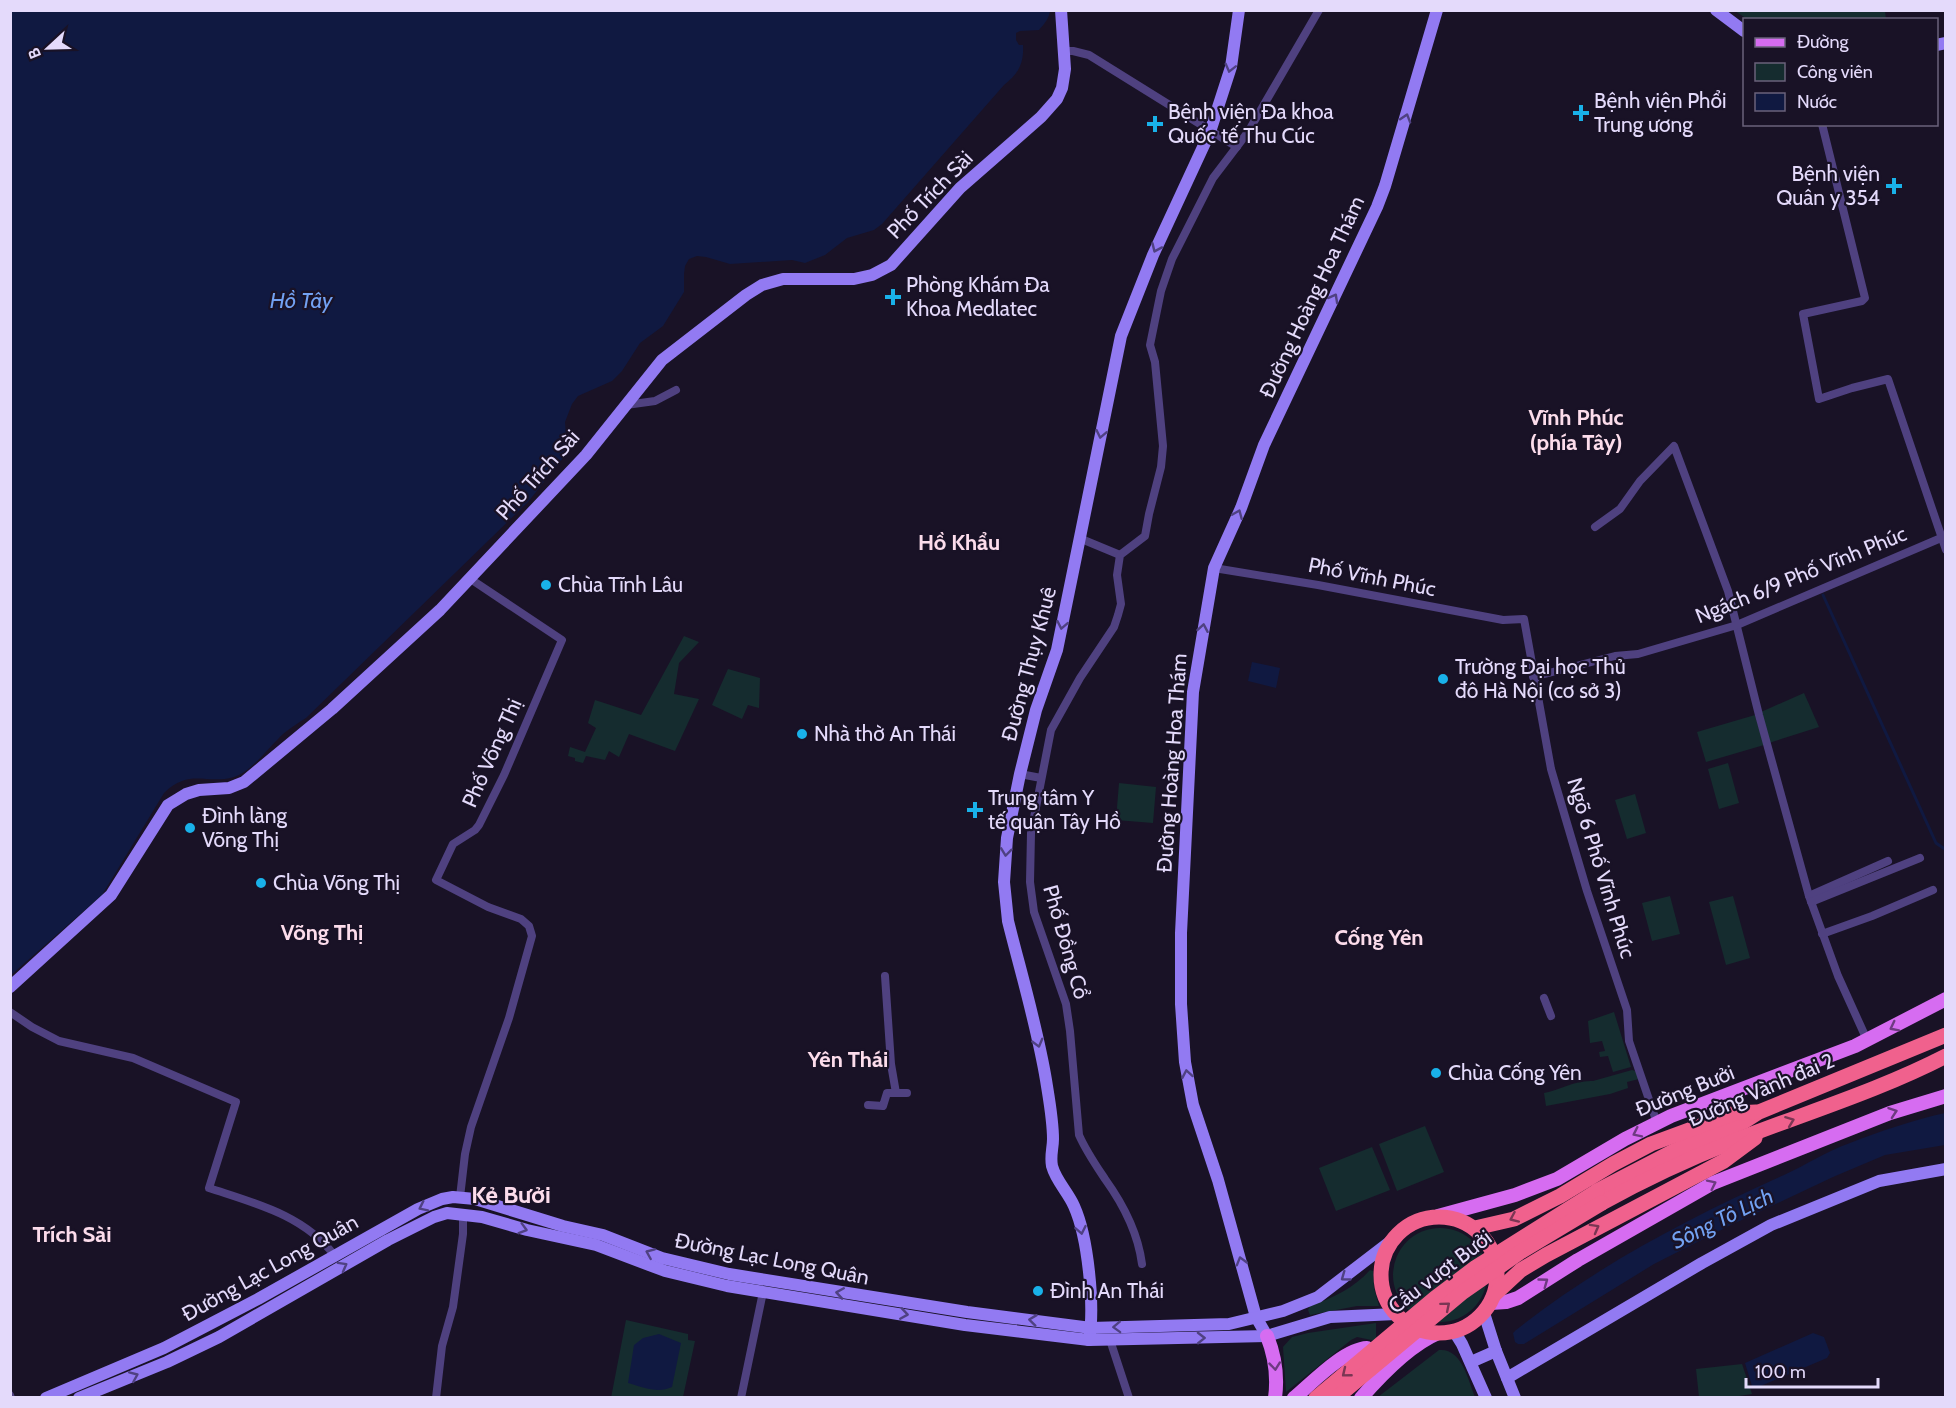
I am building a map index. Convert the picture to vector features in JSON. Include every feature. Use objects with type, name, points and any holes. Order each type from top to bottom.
[{"type":"highway","points":[[1926,1045],[1946,1030]]},
{"type":"highway","name":"Đường Vành đai 2","points":[[1600,1197],[1649,1163],[1745,1121],[1759,1112],[1946,1035]]},
{"type":"highway","name":"Đường Vành đai 2","points":[[1600,1197],[1737,1140],[1946,1058]]},
{"type":"highway","points":[[1475,1228],[1514,1219],[1652,1144],[1736,1113],[1759,1112]]},
{"type":"highway","points":[[1490,1303],[1497,1283],[1496,1258],[1484,1237],[1464,1221],[1438,1216],[1425,1217],[1400,1230],[1391,1241],[1382,1262],[1382,1286],[1395,1314],[1415,1328],[1438,1333],[1454,1331],[1467,1327],[1490,1303],[1514,1276],[1537,1260],[1724,1161],[1751,1143],[1762,1132]]},
{"type":"highway","name":"Cầu vượt Bưởi","points":[[1316,1398],[1476,1267],[1600,1197]]},
{"type":"highway","name":"Cầu vượt Bưởi","points":[[1336,1398],[1463,1292],[1600,1197]]},
{"type":"main road","name":"Phố Trích Sài","points":[[10,987],[111,895],[168,804],[186,794],[236,787],[255,774],[332,709],[430,620],[586,454],[662,360],[762,285],[783,279],[854,279],[872,275],[891,265],[960,188],[1050,108],[1057,99],[1064,79],[1062,10]]},
{"type":"main road","name":"Đường Thụy Khuê","points":[[1090,1334],[1087,1260],[1076,1212],[1052,1166],[1053,1139],[1046,1079],[1005,903],[1005,854],[1020,774],[1036,710],[1057,650],[1121,336],[1153,255],[1210,132],[1231,67],[1239,10]]},
{"type":"main road","name":"Đường Hoàng Hoa Thám","points":[[1267,1336],[1256,1317],[1218,1180],[1193,1105],[1185,1062],[1180,933],[1193,692],[1214,568],[1241,508],[1264,445],[1377,207],[1437,10]]},
{"type":"main road","points":[[1716,10],[1743,30]]},
{"type":"main road","name":"Đường Bưởi","points":[[1438,1216],[1515,1195],[1557,1179],[1625,1139],[1671,1116],[1796,1070],[1867,1040],[1946,999]]},
{"type":"main road","points":[[1515,1398],[1496,1351],[1490,1303],[1506,1302],[1518,1298],[1578,1260],[1713,1183],[1890,1113],[1946,1096]]},
{"type":"main road","points":[[1507,1378],[1771,1225],[1879,1181],[1946,1169]]},
{"type":"main road","name":"Đường Lạc Long Quân","points":[[46,1398],[174,1344],[425,1205],[442,1199],[460,1197],[603,1235],[616,1246],[664,1271],[817,1295],[966,1325],[1090,1334],[1229,1324],[1256,1317]]},
{"type":"main road","name":"Đường Lạc Long Quân","points":[[79,1398],[108,1393],[219,1337],[388,1240],[447,1213],[483,1216],[527,1230],[596,1245],[616,1246]]},
{"type":"main road","points":[[1256,1317],[1283,1311],[1318,1297],[1391,1241]]},
{"type":"main road","points":[[312,1268],[320,1279]]},
{"type":"main road","name":"Đường Lạc Long Quân","points":[[728,1280],[763,1292],[817,1295]]},
{"type":"main road","points":[[1275,1398],[1277,1378],[1275,1358],[1267,1336],[1330,1317],[1395,1314]]},
{"type":"main road","points":[[1454,1331],[1471,1362],[1486,1398]]},
{"type":"main road","points":[[1360,1398],[1377,1379],[1424,1340],[1438,1333]]},
{"type":"main road","name":"Đường Lạc Long Quân","points":[[1090,1334],[1110,1340],[1267,1336]]},
{"type":"main road","points":[[1294,1398],[1341,1359],[1362,1348],[1367,1348],[1379,1360],[1377,1379]]},
{"type":"main road","points":[[1471,1362],[1496,1351]]},
{"type":"main road","points":[[97,1376],[108,1393]]},
{"type":"street","points":[[1079,538],[1120,555],[1145,536],[1161,467],[1161,422],[1155,362],[1150,345],[1161,291],[1172,259],[1213,178],[1248,132],[1319,10]]},
{"type":"street","points":[[1064,51],[1089,56],[1237,147]]},
{"type":"street","points":[[1822,126],[1865,298],[1862,301],[1803,314],[1819,399],[1888,379],[1946,550]]},
{"type":"street","points":[[625,405],[655,400],[676,390]]},
{"type":"street","points":[[1595,527],[1620,509],[1640,481],[1674,446],[1721,571],[1810,899],[1838,976],[1867,1040]]},
{"type":"street","name":"Ngách 6/9 Phố Vĩnh Phúc","points":[[1533,677],[1615,656],[1638,654],[1737,625],[1941,538]]},
{"type":"street","name":"Phố Đồng Cổ","points":[[1120,555],[1117,575],[1121,604],[1114,627],[1080,678],[1051,730],[1031,833],[1030,882],[1034,912],[1066,1004],[1079,1135],[1085,1150],[1125,1211],[1133,1229],[1142,1264]]},
{"type":"street","name":"Phố Vĩnh Phúc","points":[[1214,568],[1503,620],[1524,619]]},
{"type":"street","name":"Phố Võng Thị","points":[[460,1197],[468,1138],[509,1018],[532,936],[529,926],[521,919],[488,907],[436,880],[453,844],[479,825],[504,775],[562,640],[469,578]]},
{"type":"street","name":"Ngõ 6 Phố Vĩnh Phúc","points":[[1524,619],[1551,769],[1587,891],[1628,1010],[1629,1041],[1657,1123]]},
{"type":"street","points":[[1020,774],[1041,778]]},
{"type":"street","points":[[1810,899],[1920,858]]},
{"type":"street","points":[[1810,899],[1888,861]]},
{"type":"street","points":[[1822,934],[1934,890]]},
{"type":"street","points":[[885,976],[891,1064],[896,1093]]},
{"type":"street","points":[[1544,998],[1551,1016]]},
{"type":"street","points":[[10,1012],[59,1041],[133,1058],[236,1102],[209,1188],[295,1220],[326,1245],[334,1255]]},
{"type":"street","points":[[868,1105],[883,1106],[887,1093],[907,1094]]},
{"type":"street","points":[[436,1398],[442,1346],[453,1307],[463,1234],[463,1214]]},
{"type":"street","points":[[741,1398],[763,1292]]},
{"type":"street","points":[[1110,1340],[1128,1398]]},
{"type":"green space","points":[[1735,11],[1885,11],[1886,18],[1746,18]]},
{"type":"green space","points":[[684,636],[699,642],[679,663],[674,694],[699,699],[675,751],[629,734],[619,757],[609,751],[605,760],[586,756],[583,763],[568,756],[570,747],[585,752],[596,728],[588,723],[595,700],[641,715]]},
{"type":"green space","points":[[728,669],[760,678],[759,708],[748,705],[742,719],[712,705]]},
{"type":"green space","points":[[1804,693],[1819,727],[1769,743],[1761,712]]},
{"type":"green space","points":[[1755,715],[1764,745],[1706,762],[1697,732]]},
{"type":"green space","points":[[1728,763],[1739,803],[1719,809],[1708,769]]},
{"type":"green space","points":[[1119,783],[1156,787],[1153,823],[1116,820]]},
{"type":"green space","points":[[1635,794],[1646,833],[1627,839],[1615,800]]},
{"type":"green space","points":[[1670,896],[1680,934],[1652,941],[1642,903]]},
{"type":"green space","points":[[1733,896],[1750,958],[1726,965],[1709,902]]},
{"type":"green space","points":[[1614,1012],[1631,1067],[1613,1072],[1608,1056],[1600,1057],[1599,1052],[1605,1051],[1602,1041],[1590,1043],[1588,1021]]},
{"type":"green space","points":[[1632,1070],[1639,1079],[1627,1082],[1628,1088],[1610,1094],[1546,1106],[1544,1093]]},
{"type":"green space","points":[[1425,1126],[1444,1172],[1397,1191],[1379,1144]]},
{"type":"green space","points":[[1372,1147],[1390,1190],[1336,1211],[1319,1168]]},
{"type":"green space","points":[[1440,1228],[1458,1231],[1473,1242],[1484,1257],[1487,1275],[1484,1293],[1473,1308],[1458,1319],[1440,1322],[1422,1319],[1407,1308],[1396,1293],[1393,1275],[1396,1257],[1407,1242],[1422,1231]]},
{"type":"green space","points":[[1370,1270],[1373,1271],[1374,1288],[1379,1306],[1357,1306],[1310,1315],[1308,1310],[1310,1306],[1343,1292]]},
{"type":"green space","points":[[626,1320],[688,1334],[688,1340],[695,1341],[683,1397],[611,1398]]},
{"type":"green space","points":[[1376,1323],[1376,1341],[1357,1337],[1351,1340],[1286,1392],[1283,1347],[1292,1337]]},
{"type":"green space","points":[[1439,1350],[1453,1354],[1459,1360],[1475,1397],[1378,1397]]},
{"type":"green space","points":[[1742,1364],[1752,1394],[1733,1397],[1699,1397],[1696,1369]]},
{"type":"water","name":"Hồ Tây","points":[[11,11],[1050,11],[1039,30],[1016,33],[1016,40],[1019,45],[1023,45],[1021,63],[1016,73],[882,224],[874,230],[847,238],[825,255],[805,263],[792,260],[730,264],[706,257],[697,256],[689,259],[685,266],[684,292],[663,326],[640,343],[622,371],[612,381],[578,396],[572,404],[565,422],[567,449],[563,458],[528,502],[306,718],[283,734],[247,770],[224,779],[182,781],[164,793],[102,895],[11,975]]},
{"type":"water","points":[[1252,662],[1280,668],[1276,688],[1248,681]]},
{"type":"water","name":"Sông Tô Lịch","points":[[1945,1113],[1945,1145],[1885,1155],[1833,1177],[1654,1264],[1524,1344],[1515,1342],[1513,1333],[1547,1306],[1645,1244],[1841,1146],[1897,1126]]},
{"type":"water","points":[[1813,1333],[1824,1337],[1830,1353],[1827,1358],[1756,1388],[1752,1386],[1745,1363]]},
{"type":"water","points":[[659,1334],[681,1343],[672,1387],[656,1390],[628,1383],[634,1345],[643,1338]]},
{"type":"waterway","points":[[1823,595],[1936,843],[1946,850]]},
{"type":"place","name":"Bệnh viện Phổi Trung ương","points":[[1581,113]]},
{"type":"place","name":"Bệnh viện Đa khoa Quốc tế Thu Cúc","points":[[1155,124]]},
{"type":"place","name":"Bệnh viện Quân y 354","points":[[1894,186]]},
{"type":"place","name":"Phòng Khám Đa Khoa Medlatec","points":[[893,297]]},
{"type":"place","name":"Chùa Tĩnh Lâu","points":[[546,585]]},
{"type":"place","name":"Trường Đại học Thủ đô Hà Nội (cơ sở 3)","points":[[1443,679]]},
{"type":"place","name":"Nhà thờ An Thái","points":[[802,734]]},
{"type":"place","name":"Trung tâm Y tế quận Tây Hồ","points":[[975,810]]},
{"type":"place","name":"Đình làng Võng Thị","points":[[190,828]]},
{"type":"place","name":"Chùa Võng Thị","points":[[261,883]]},
{"type":"place","name":"Chùa Cống Yên","points":[[1436,1073]]},
{"type":"place","name":"Đình An Thái","points":[[1038,1291]]},
{"type":"district","name":"Vĩnh Phúc (phía Tây)","points":[[1576,430]]},
{"type":"district","name":"Hồ Khẩu","points":[[959,542]]},
{"type":"district","name":"Võng Thị","points":[[322,932]]},
{"type":"district","name":"Cống Yên","points":[[1379,937]]},
{"type":"district","name":"Yên Thái","points":[[848,1059]]},
{"type":"district","name":"Kẻ Bưởi","points":[[511,1195]]},
{"type":"district","name":"Trích Sài","points":[[72,1234]]}]
